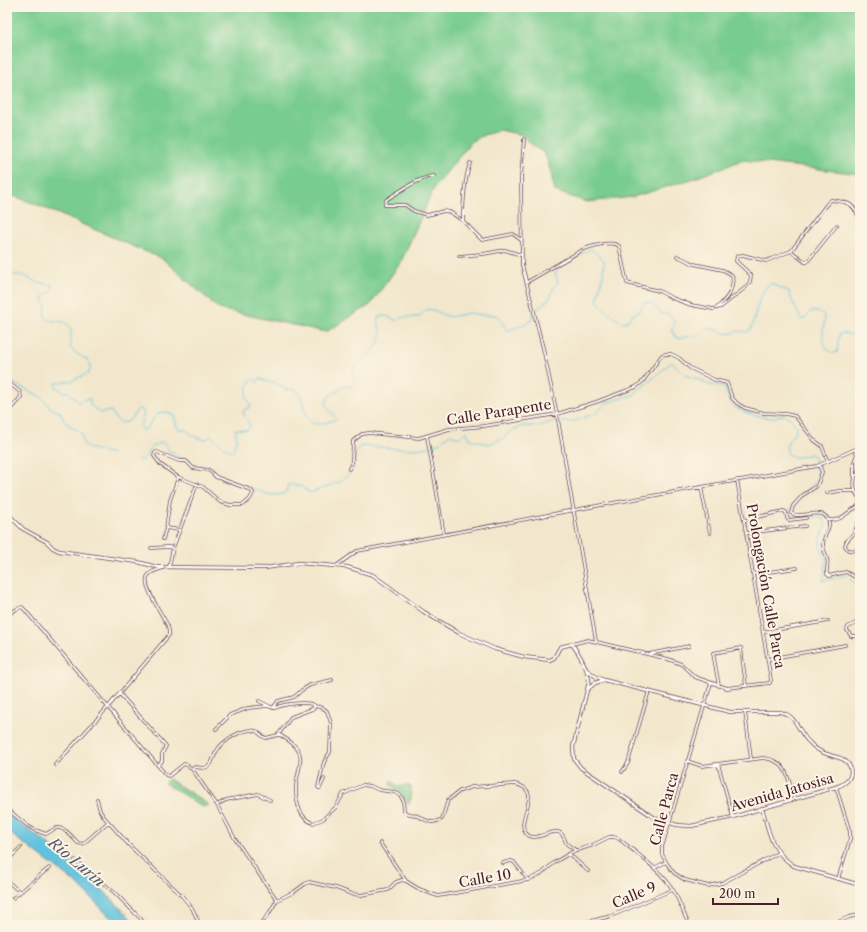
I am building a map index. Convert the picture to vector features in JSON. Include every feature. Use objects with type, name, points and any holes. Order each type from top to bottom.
[{"type":"street","points":[[7,513],[26,531],[47,542],[59,551],[138,562],[152,566],[266,568],[299,562],[353,568],[373,574],[424,612],[460,633],[495,649],[524,657],[550,660],[554,658],[560,647],[586,640],[596,641],[557,414],[522,265],[521,177],[524,139]]},
{"type":"street","points":[[463,221],[465,179],[470,163]]},
{"type":"street","points":[[434,176],[419,181],[394,195],[386,200],[385,205],[404,204],[414,211],[427,215],[447,212],[463,221],[482,240],[515,234],[522,241]]},
{"type":"street","points":[[527,282],[584,249],[614,243],[619,246],[627,283],[659,291],[672,298],[691,305],[713,309],[731,300],[750,282],[751,275],[736,261],[737,256],[743,255],[766,261],[791,251],[831,200],[848,203],[853,206],[857,211],[860,221]]},
{"type":"street","points":[[791,251],[807,262],[837,225]]},
{"type":"street","points":[[459,256],[505,250],[521,255]]},
{"type":"street","points":[[677,256],[694,264],[723,270],[732,275],[733,282],[730,292],[726,299],[717,308]]},
{"type":"street","name":"Calle Parapente","points":[[348,469],[352,462],[353,441],[362,434],[369,433],[415,438],[449,429],[484,426],[557,414],[596,402],[636,387],[643,381],[662,355],[666,354],[671,354],[679,358],[690,368],[715,380],[726,382],[733,400],[745,408],[764,413],[794,416],[814,440],[822,446],[828,462]]},
{"type":"street","points":[[7,413],[21,396],[20,392],[9,383],[8,378]]},
{"type":"street","points":[[427,436],[444,534]]},
{"type":"street","points":[[336,566],[357,551],[819,465],[860,447]]},
{"type":"street","points":[[828,520],[839,520],[844,518],[859,505],[859,498],[854,491],[854,462],[857,454],[855,450]]},
{"type":"street","points":[[155,453],[160,453],[179,461],[186,461],[193,468],[209,470],[216,477],[245,487],[253,494],[247,502],[243,504],[230,505],[220,502],[203,487],[178,478],[155,459],[155,453]]},
{"type":"street","points":[[819,465],[822,472],[818,485],[803,495],[793,506],[790,512],[793,515],[809,515],[819,513],[826,517],[829,528],[823,543],[828,560],[826,574],[829,576],[846,572],[860,580]]},
{"type":"street","points":[[855,476],[857,475],[860,467]]},
{"type":"street","points":[[163,539],[169,504],[178,478]]},
{"type":"street","name":"Prolongación Calle Parca","points":[[596,641],[668,659],[681,664],[692,675],[727,688],[771,682],[745,520],[737,480]]},
{"type":"street","points":[[168,567],[173,548],[196,484]]},
{"type":"street","points":[[701,487],[710,533]]},
{"type":"street","points":[[827,494],[840,491],[854,491]]},
{"type":"street","points":[[745,520],[784,511],[786,512],[788,520],[806,518]]},
{"type":"street","points":[[860,519],[854,533],[846,542],[845,546],[848,550],[860,551]]},
{"type":"street","points":[[747,533],[805,526]]},
{"type":"street","points":[[166,528],[180,530]]},
{"type":"street","points":[[151,548],[173,548]]},
{"type":"street","points":[[55,765],[108,707],[169,635],[170,631],[168,626],[148,589],[147,582],[147,578],[151,572],[168,567]]},
{"type":"street","points":[[753,574],[797,568]]},
{"type":"street","points":[[7,615],[22,607],[168,776],[184,764],[192,769],[217,805],[235,839],[277,900]]},
{"type":"street","points":[[763,632],[828,621]]},
{"type":"street","points":[[860,621],[848,627],[847,630],[851,636],[860,636]]},
{"type":"street","name":"Avenida Jatosisa","points":[[572,644],[587,670],[589,678],[588,690],[573,747],[574,759],[581,768],[655,818],[669,824],[691,826],[733,817],[836,787],[846,782],[850,777],[850,768],[846,761],[841,758],[828,755],[810,743],[803,735],[795,720],[785,713],[730,712],[604,680],[587,670]]},
{"type":"street","points":[[768,659],[845,645]]},
{"type":"street","points":[[648,655],[689,646]]},
{"type":"street","points":[[719,686],[713,653],[741,648],[746,686]]},
{"type":"street","points":[[273,708],[278,701],[294,697],[310,685],[332,680]]},
{"type":"street","points":[[588,690],[595,683],[604,680]]},
{"type":"street","name":"Calle Parca","points":[[711,683],[662,848],[662,854],[674,873],[685,880],[708,886],[722,884],[778,853]]},
{"type":"street","points":[[622,772],[628,763],[649,692]]},
{"type":"street","points":[[120,693],[166,745],[162,754],[162,761],[158,766]]},
{"type":"street","points":[[259,701],[273,708],[283,704],[306,703],[313,704],[327,711],[331,721],[330,752],[324,762],[319,788],[324,779]]},
{"type":"street","points":[[216,729],[230,715],[251,707],[270,706]]},
{"type":"street","points":[[192,769],[195,767],[208,767],[212,763],[218,748],[240,732],[249,730],[266,738],[278,735],[292,716],[302,714],[315,706]]},
{"type":"street","points":[[745,712],[751,759]]},
{"type":"street","points":[[278,735],[295,746],[300,754],[296,787],[298,801],[304,816],[310,822],[315,823],[323,819],[336,807],[343,794],[363,785],[379,790],[390,790],[396,793],[404,800],[404,811],[406,813],[414,814],[423,820],[432,822],[441,820],[444,817],[448,800],[460,791],[472,788],[515,784],[524,787],[529,795],[524,826],[526,833],[538,837],[553,832],[559,832],[568,845],[577,851]]},
{"type":"street","points":[[687,761],[702,766],[751,759],[771,759],[782,766],[786,771],[794,799]]},
{"type":"street","points":[[718,764],[733,817]]},
{"type":"street","points":[[836,787],[850,832],[850,839],[838,879]]},
{"type":"street","points":[[217,805],[226,800],[258,794],[270,800]]},
{"type":"street","points":[[97,799],[101,813],[108,822],[129,845],[182,896],[192,908],[200,925]]},
{"type":"street","points":[[762,808],[773,844],[778,853],[794,866],[860,885]]},
{"type":"street","points":[[7,809],[35,830],[46,834],[56,828],[64,829],[78,843],[81,844],[84,844],[108,822]]},
{"type":"street","name":"Calle 10","points":[[406,881],[419,889],[438,896],[528,880],[540,874],[555,862],[569,854],[609,837],[614,837],[665,878],[689,925]]},
{"type":"street","points":[[380,843],[406,881]]},
{"type":"street","points":[[7,861],[21,847]]},
{"type":"street","points":[[569,854],[588,871]]},
{"type":"street","points":[[75,860],[115,893],[145,925]]},
{"type":"street","points":[[503,863],[511,861],[514,862],[528,880]]},
{"type":"street","points":[[654,868],[666,862]]},
{"type":"street","points":[[13,898],[49,868]]},
{"type":"street","points":[[258,925],[268,915],[277,900],[294,892],[309,882],[336,888],[352,894],[361,895],[388,890],[398,880],[406,881]]},
{"type":"street","points":[[7,881],[20,892]]},
{"type":"street","name":"Calle 9","points":[[579,925],[611,916],[672,890]]},
{"type":"street","points":[[831,925],[849,917],[860,916]]},
{"type":"green space","points":[[7,7],[860,7],[860,174],[743,160],[695,178],[633,197],[586,202],[555,191],[548,162],[543,152],[532,145],[523,135],[500,130],[484,135],[471,142],[434,188],[401,262],[370,305],[326,332],[219,309],[163,259],[33,203],[7,194]]},
{"type":"green space","points":[[169,779],[209,805],[203,807],[164,783]]},
{"type":"green space","points":[[392,781],[398,787],[407,785],[411,787],[411,800],[409,800],[409,805],[401,794],[391,786],[390,782]]},
{"type":"water","points":[[7,814],[43,840],[98,885],[137,925],[118,925],[75,882],[7,831]]},
{"type":"waterway","points":[[536,310],[550,298],[554,286],[558,282],[556,273],[559,267],[591,249],[604,260],[598,302],[608,312],[622,322],[628,321],[632,315],[640,310],[644,303],[647,302],[653,304],[662,314],[667,314],[672,317],[675,323],[671,329],[675,336],[679,339],[683,337],[697,336],[710,328],[728,334],[738,331],[746,332],[750,330],[758,303],[767,286],[771,283],[789,291],[794,306],[802,320],[805,319],[811,311],[822,313],[825,320],[823,332],[824,340],[826,347],[830,352],[837,353],[839,334],[844,333],[855,335],[860,333]]},
{"type":"waterway","points":[[7,274],[21,275],[39,283],[53,285],[49,294],[45,295],[43,299],[46,306],[45,318],[51,321],[66,323],[71,332],[70,347],[73,351],[90,363],[89,373],[71,381],[56,383],[56,387],[65,392],[69,392],[78,402],[90,399],[90,405],[100,413],[111,411],[117,420],[122,423],[129,421],[138,409],[140,409],[144,414],[140,426],[141,430],[147,428],[158,414],[167,412],[174,415],[177,427],[179,429],[187,431],[191,435],[205,440],[211,436],[231,451],[235,449],[234,445],[237,439],[235,429],[247,430],[250,427],[243,412],[245,409],[250,408],[250,404],[246,397],[247,388],[252,379],[257,383],[260,378],[270,383],[274,382],[287,390],[295,389],[300,394],[303,401],[306,415],[310,421],[315,424],[336,419],[326,405],[329,396],[346,386],[353,386],[355,381],[352,373],[354,368],[376,347],[381,338],[378,317],[386,316],[397,321],[403,317],[419,317],[429,309],[450,317],[469,313],[494,315],[499,316],[508,331],[532,320],[533,313]]},
{"type":"waterway","points":[[561,422],[571,422],[595,414],[606,403],[633,395],[672,362],[685,375],[709,385],[724,386],[730,401],[739,410],[769,418],[784,415],[788,417],[796,426],[796,431],[787,444],[787,453],[793,458],[811,454],[813,455],[816,465]]},
{"type":"waterway","points":[[8,377],[13,383],[41,397],[52,409],[60,412],[65,422],[81,433],[83,444],[86,447],[112,454]]},
{"type":"waterway","points":[[244,486],[276,495],[286,492],[288,484],[300,486],[310,493],[342,481],[353,468],[355,454],[360,446],[418,449],[437,444],[451,434],[459,438],[465,432],[467,432],[470,439],[489,444],[502,439],[512,430],[524,426],[539,426],[551,422],[557,422]]},
{"type":"waterway","points":[[138,459],[142,460],[151,447],[162,442],[169,451],[175,453],[179,458],[190,459],[192,464],[203,468]]},
{"type":"waterway","points":[[206,468],[213,468],[215,475]]},
{"type":"waterway","points":[[802,494],[817,480],[818,477],[816,468]]},
{"type":"waterway","points":[[787,515],[795,503]]},
{"type":"waterway","points":[[788,518],[817,517],[824,519],[826,526],[820,545],[826,561],[823,581],[847,575],[854,583],[860,584]]},
{"type":"water label","name":"Río Lurín","points":[[77,862]]}]
